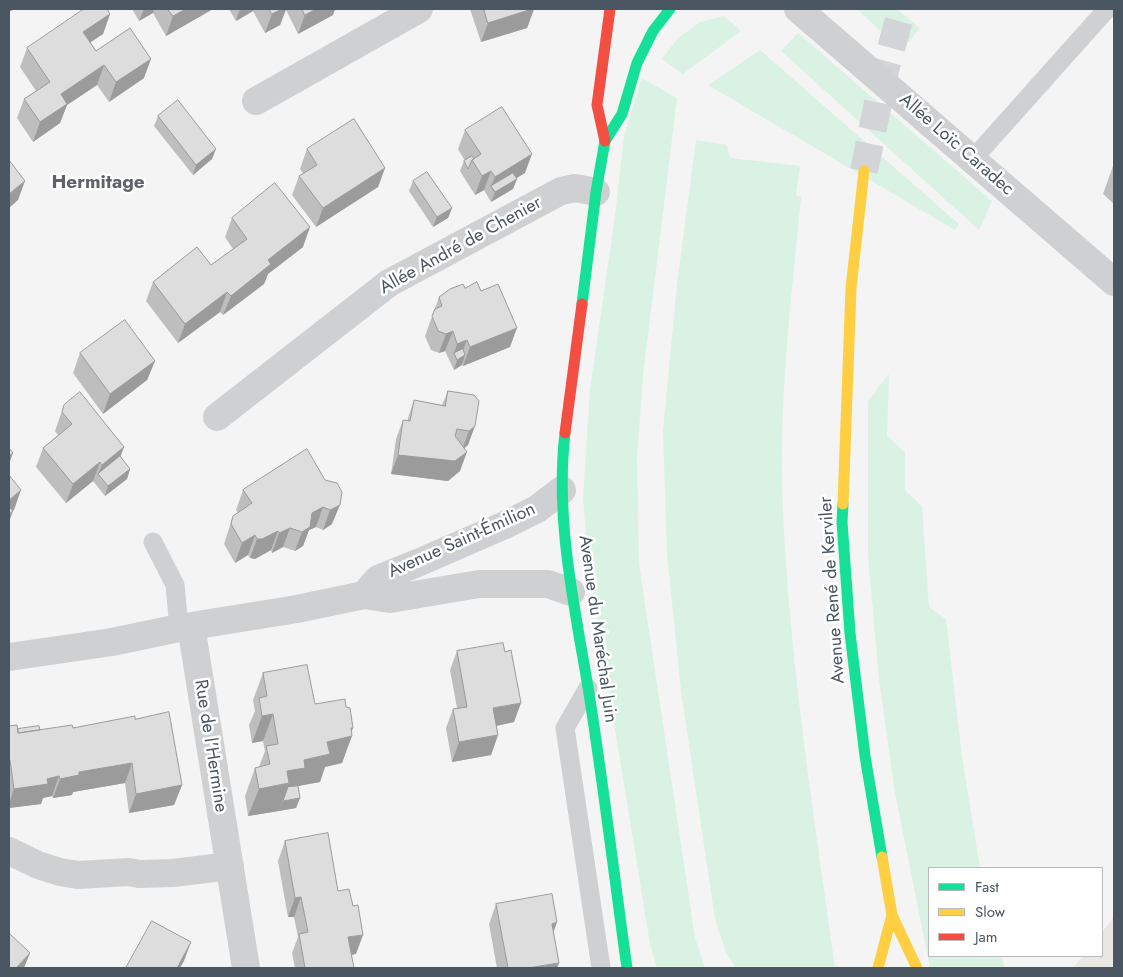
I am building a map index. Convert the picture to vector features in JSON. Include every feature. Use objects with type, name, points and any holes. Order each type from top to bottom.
[{"type":"main road","name":"Avenue du Maréchal Juin","points":[[605,141],[596,105],[610,9]]},
{"type":"main road","name":"Avenue du Maréchal Juin","points":[[627,968],[588,688],[571,592],[562,490],[562,459],[596,192],[605,141],[622,114],[637,63],[653,31],[670,9]]},
{"type":"main road","name":"Avenue René de Kerviler","points":[[864,171],[851,288],[842,522],[851,642],[865,756],[892,915],[917,968]]},
{"type":"main road","name":"Avenue René de Kerviler","points":[[878,968],[892,915]]},
{"type":"main road","name":"Avenue du Maréchal Juin","points":[[624,942],[634,968]]},
{"type":"street","points":[[256,101],[419,9]]},
{"type":"street","name":"Allée Loïc Caradec","points":[[798,9],[1114,282]]},
{"type":"street","name":"Allée André de Chenier","points":[[217,417],[389,283],[561,191],[575,188],[596,192]]},
{"type":"street","name":"Avenue Saint-Émilion","points":[[364,595],[378,579],[505,525],[537,509],[562,490]]},
{"type":"street","name":"Avenue Saint-Émilion","points":[[9,657],[112,642],[364,595],[390,599],[479,584],[548,584],[571,592]]},
{"type":"street","name":"Rue de l'Hermine","points":[[185,627],[230,866],[246,968]]},
{"type":"street","points":[[9,851],[46,868],[78,875],[129,872],[139,874],[173,873],[230,866]]},
{"type":"lane","points":[[973,159],[1107,9]]},
{"type":"lane","points":[[153,542],[175,585],[185,627]]},
{"type":"lane","points":[[588,688],[565,728],[600,968]]},
{"type":"shaded area","points":[[1114,917],[1114,968],[1073,968],[1082,957],[1103,957],[1103,931]]},
{"type":"green space","points":[[857,9],[897,9],[920,28],[901,51]]},
{"type":"green space","points":[[724,16],[741,31],[683,74],[662,59],[678,38],[700,22]]},
{"type":"green space","points":[[798,33],[992,201],[979,230],[781,51]]},
{"type":"green space","points":[[760,50],[959,224],[955,230],[708,85]]},
{"type":"green space","points":[[642,78],[677,98],[643,376],[637,458],[639,564],[695,938],[705,968],[657,968],[650,944],[589,570],[583,498],[590,389],[615,216],[624,136]]},
{"type":"green space","points":[[696,140],[727,145],[730,158],[800,166],[796,195],[801,197],[785,377],[782,485],[789,606],[795,667],[835,968],[736,968],[726,953],[715,919],[681,691],[667,554],[663,431],[677,284]]},
{"type":"green space","points":[[889,374],[887,436],[905,452],[905,490],[922,506],[929,607],[946,619],[962,757],[980,867],[928,867],[928,957],[1001,957],[1005,968],[930,968],[895,793],[879,679],[868,555],[868,401]]},
{"type":"building","points":[[84,9],[107,9],[110,14],[83,32],[96,51],[130,28],[151,59],[116,82],[104,65],[61,94],[67,104],[40,122],[24,99],[50,82],[27,48]]},
{"type":"building","points":[[168,9],[186,9],[173,16]]},
{"type":"building","points":[[269,9],[282,9],[272,14]]},
{"type":"building","points":[[302,9],[316,9],[305,15]]},
{"type":"building","points":[[484,9],[532,9],[488,23]]},
{"type":"building","points":[[178,100],[216,149],[196,165],[158,116]]},
{"type":"building","points":[[502,107],[532,154],[495,177],[491,171],[482,176],[472,160],[481,154],[465,130]]},
{"type":"building","points":[[354,119],[385,168],[323,208],[299,176],[317,165],[307,149]]},
{"type":"building","points":[[472,156],[474,159],[468,169],[464,161]]},
{"type":"building","points":[[9,160],[25,181],[9,194]]},
{"type":"building","points":[[427,172],[452,208],[437,217],[413,181]]},
{"type":"building","points":[[513,173],[517,179],[495,192],[491,186]]},
{"type":"building","points":[[275,183],[310,227],[268,260],[271,264],[231,296],[227,292],[185,324],[153,282],[197,247],[211,265],[247,239],[232,218]]},
{"type":"building","points":[[477,282],[481,291],[498,284],[517,328],[470,347],[467,340],[457,344],[453,331],[446,334],[438,331],[432,316],[435,309],[442,306],[439,297],[450,289],[463,284],[465,288]]},
{"type":"building","points":[[125,320],[155,361],[110,394],[80,353]]},
{"type":"building","points":[[463,349],[465,355],[457,360],[454,353]]},
{"type":"building","points":[[448,391],[474,395],[479,401],[475,426],[469,431],[457,429],[455,436],[467,452],[455,461],[398,455],[403,420],[410,421],[414,400],[445,406]]},
{"type":"building","points":[[80,392],[124,447],[102,465],[100,462],[73,484],[43,448],[72,424],[62,412],[64,405]]},
{"type":"building","points":[[9,448],[13,453],[9,456]]},
{"type":"building","points":[[307,449],[325,480],[337,483],[342,492],[340,505],[330,510],[323,507],[312,513],[310,527],[302,532],[290,528],[279,533],[278,531],[262,539],[257,539],[255,535],[242,543],[231,524],[233,516],[252,503],[243,490]]},
{"type":"building","points":[[120,456],[130,469],[108,486],[98,474]]},
{"type":"building","points":[[9,475],[21,490],[9,500]]},
{"type":"building","points":[[503,643],[505,652],[511,650],[521,703],[493,708],[498,735],[459,742],[453,709],[467,707],[457,651]]},
{"type":"building","points":[[307,665],[315,704],[345,699],[346,707],[350,708],[353,728],[351,728],[352,736],[327,742],[330,754],[304,760],[305,768],[287,771],[289,783],[259,789],[255,768],[270,764],[266,746],[278,744],[273,714],[262,716],[259,698],[267,696],[263,673]]},
{"type":"building","points":[[169,712],[182,785],[136,794],[132,763],[79,772],[79,775],[60,779],[59,776],[47,779],[48,784],[14,789],[9,760],[9,726],[17,725],[18,733],[72,725],[73,728],[135,716],[135,719]]},
{"type":"building","points":[[39,726],[40,730],[18,733],[18,729]]},
{"type":"building","points":[[298,786],[300,798],[283,801],[288,787]]},
{"type":"building","points":[[328,833],[338,891],[349,889],[353,906],[358,905],[363,935],[348,937],[354,968],[305,968],[299,934],[308,932],[301,897],[295,898],[285,841]]},
{"type":"building","points":[[552,894],[557,922],[552,924],[559,963],[528,968],[508,968],[496,904]]},
{"type":"building","points":[[152,921],[191,942],[177,968],[126,968]]},
{"type":"building","points":[[9,933],[30,953],[16,968],[9,968]]},
{"type":"tunnel","points":[[864,171],[884,74],[902,9]]},
{"type":"traffic: fast","points":[[582,304],[596,192],[605,141],[622,114],[637,63],[653,31],[670,9]]},
{"type":"traffic: fast","points":[[565,433],[562,497],[564,529],[572,593],[604,793],[627,968]]},
{"type":"traffic: fast","points":[[843,504],[842,522],[850,633],[865,756],[882,857]]},
{"type":"traffic: slow","points":[[843,504],[851,288],[864,171]]},
{"type":"traffic: slow","points":[[882,857],[892,915],[917,968]]},
{"type":"traffic: slow","points":[[878,968],[892,915]]},
{"type":"traffic: jam","points":[[605,141],[597,105],[610,9]]},
{"type":"traffic: jam","points":[[565,433],[582,304]]},
{"type":"district","name":"Hermitage","points":[[98,183]]}]
